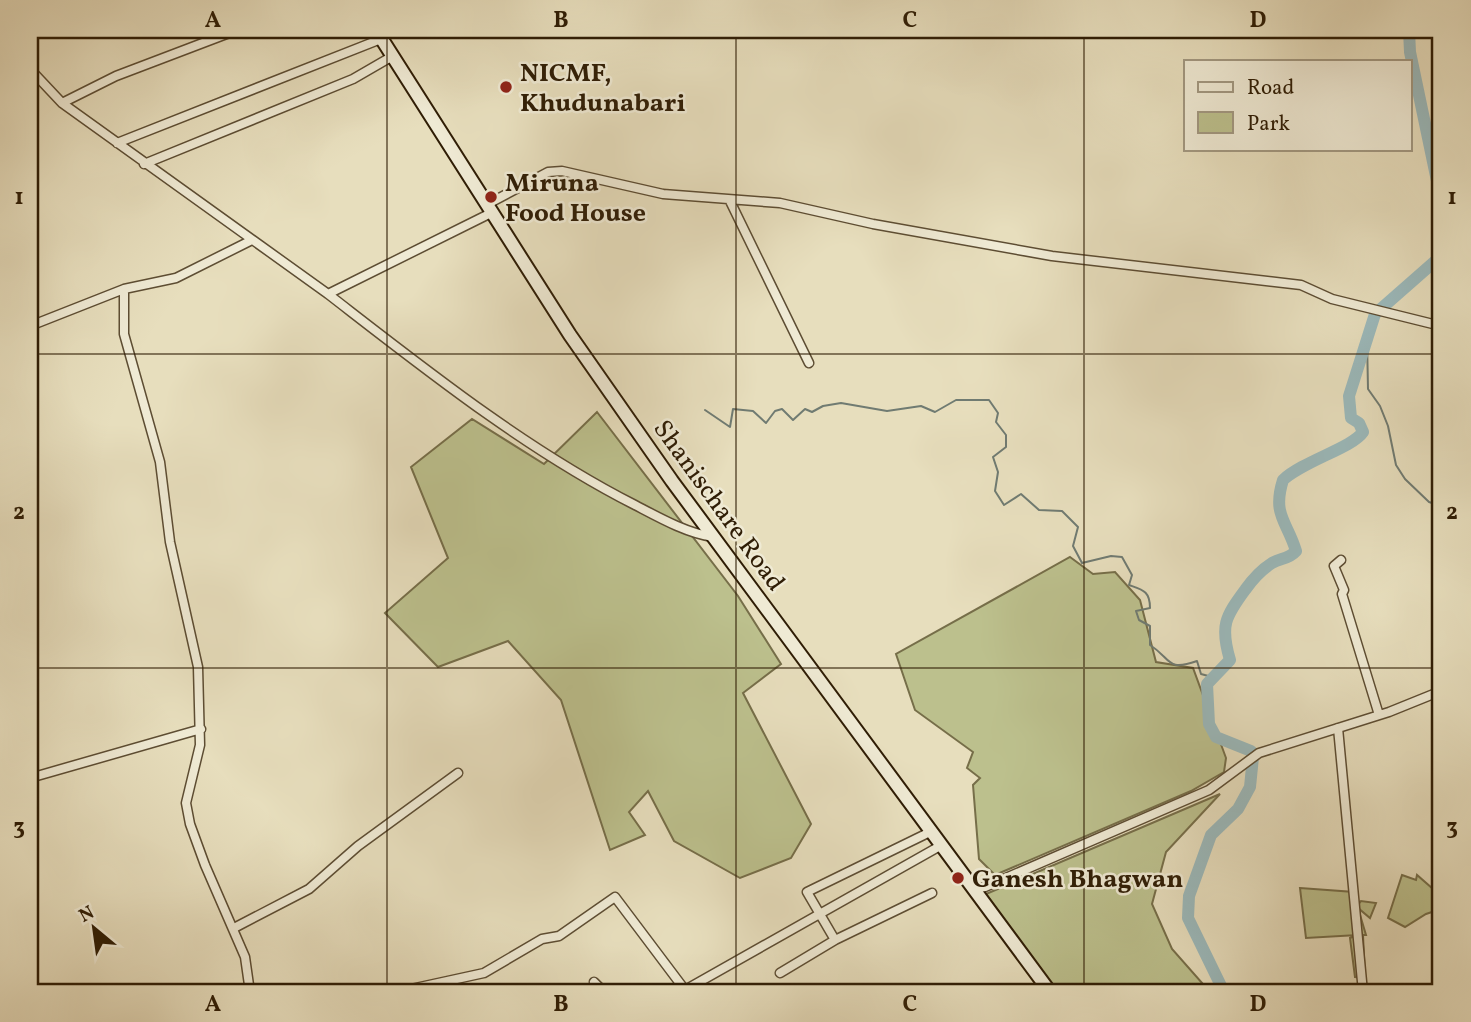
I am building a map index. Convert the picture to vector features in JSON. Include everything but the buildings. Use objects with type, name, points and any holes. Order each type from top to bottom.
[{"type":"street","points":[[62,103],[116,76],[237,30]]},
{"type":"street","points":[[117,144],[379,34]]},
{"type":"street","name":"Shanischare Road","points":[[379,34],[391,57],[570,335],[940,846],[1050,992]]},
{"type":"street","points":[[144,164],[353,79],[391,57]]},
{"type":"street","points":[[30,69],[62,103],[468,398],[590,481],[662,518],[716,538]]},
{"type":"street","points":[[328,294],[489,209],[548,172],[562,171],[663,194],[780,203],[873,224],[1052,256],[1301,285],[1332,299],[1441,326]]},
{"type":"street","points":[[730,201],[809,363]]},
{"type":"street","points":[[30,326],[124,289],[176,278],[252,240]]},
{"type":"street","points":[[124,289],[124,334],[160,462],[170,542],[195,642],[201,729],[186,803],[205,865],[245,957],[250,992]]},
{"type":"street","points":[[1341,560],[1334,566],[1344,590],[1342,594],[1379,715]]},
{"type":"street","points":[[972,889],[985,887],[1209,790],[1259,753],[1338,729],[1441,691]]},
{"type":"street","points":[[30,778],[201,729]]},
{"type":"street","points":[[1338,729],[1363,992]]},
{"type":"street","points":[[234,928],[309,889],[358,846],[458,774]]},
{"type":"street","points":[[835,940],[807,892],[930,832]]},
{"type":"street","points":[[397,992],[484,973],[542,939],[559,936],[615,897],[685,990],[940,846]]},
{"type":"street","points":[[780,973],[835,940],[932,893]]},
{"type":"street","points":[[594,982],[604,992]]},
{"type":"green space","points":[[597,412],[738,596],[781,664],[743,693],[811,824],[791,858],[740,878],[674,841],[648,791],[629,812],[645,835],[610,850],[561,700],[508,641],[438,667],[385,613],[448,558],[411,467],[472,419],[544,464]]},
{"type":"green space","points":[[1070,557],[1093,574],[1115,572],[1140,600],[1156,662],[1193,668],[1226,758],[1224,772],[1191,791],[995,875],[979,859],[973,785],[980,778],[967,768],[973,752],[915,710],[896,654]]},
{"type":"green space","points":[[1220,794],[1166,852],[1152,904],[1172,949],[1210,992],[1057,992],[986,894]]},
{"type":"green space","points":[[1402,875],[1416,880],[1417,875],[1441,896],[1441,909],[1426,914],[1405,927],[1388,918]]},
{"type":"green space","points":[[1300,888],[1354,892],[1358,905],[1361,901],[1376,903],[1370,918],[1358,908],[1366,935],[1363,935],[1365,978],[1355,977],[1350,938],[1358,935],[1306,938]]},
{"type":"waterway","points":[[1409,30],[1412,60]]},
{"type":"waterway","points":[[1412,62],[1441,200]]},
{"type":"waterway","points":[[1224,992],[1188,918],[1189,896],[1211,835],[1238,809],[1250,787],[1253,757],[1251,751],[1216,737],[1209,724],[1207,684],[1230,660],[1225,639],[1226,622],[1238,599],[1264,569],[1296,551],[1280,510],[1283,480],[1302,467],[1349,444],[1363,432],[1359,423],[1351,418],[1349,396],[1375,314],[1441,256]]},
{"type":"waterway","points":[[1367,338],[1368,389],[1380,406],[1388,426],[1396,465],[1405,479],[1429,502],[1441,506]]},
{"type":"waterway","points":[[705,410],[730,427],[733,409],[753,411],[766,423],[775,411],[782,409],[793,420],[805,409],[812,412],[823,406],[841,403],[887,411],[921,406],[935,412],[956,400],[989,400],[998,413],[996,422],[1006,435],[1006,447],[993,457],[998,472],[995,491],[1004,505],[1021,494],[1039,510],[1062,511],[1078,527],[1073,546],[1082,563],[1111,556],[1122,557],[1132,575],[1129,585],[1142,590],[1149,598],[1150,608],[1136,611],[1139,620],[1150,626],[1150,645],[1174,664],[1197,661],[1201,674],[1212,677]]},
{"type":"place","name":"NICMF, Khudunabari","points":[[506,87]]},
{"type":"place","name":"Miruna Food House","points":[[491,197]]},
{"type":"place","name":"Ganesh Bhagwan","points":[[958,878]]}]
